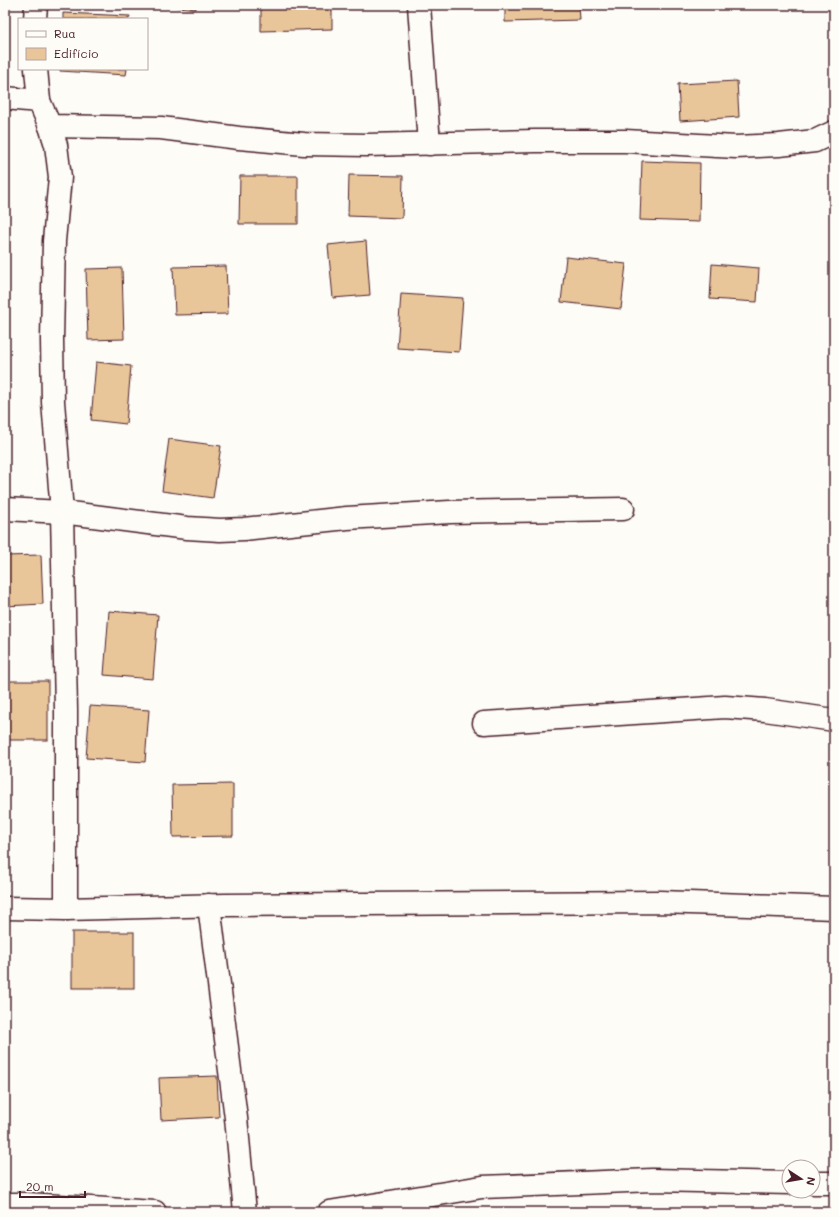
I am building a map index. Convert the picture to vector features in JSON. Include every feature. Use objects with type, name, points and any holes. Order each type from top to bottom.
[{"type":"street","points":[[36,5],[36,18]]},
{"type":"street","points":[[419,5],[429,144]]},
{"type":"street","points":[[36,70],[39,101],[50,126],[56,145],[60,177],[54,242],[52,340],[53,402],[62,512],[66,710],[66,909]]},
{"type":"street","points":[[5,98],[39,101]]},
{"type":"street","points":[[50,126],[162,128],[240,138],[304,144],[617,141],[743,147],[815,141],[834,132]]},
{"type":"street","points":[[5,509],[62,512],[188,528],[220,530],[244,529],[347,518],[450,512],[623,509]]},
{"type":"street","points":[[484,723],[725,707],[765,710],[834,720]]},
{"type":"street","points":[[5,908],[66,909],[209,905],[660,902],[834,908]]},
{"type":"street","points":[[209,905],[235,1110],[245,1212]]},
{"type":"street","points":[[329,1212],[482,1187],[652,1180],[781,1183]]},
{"type":"street","points":[[821,1183],[834,1184]]},
{"type":"street","points":[[5,1204],[155,1212]]},
{"type":"building","points":[[163,5],[196,5],[196,9]]},
{"type":"building","points":[[261,5],[332,5],[332,29],[261,31]]},
{"type":"building","points":[[505,5],[579,5],[580,20],[505,22]]},
{"type":"building","points":[[63,13],[130,16],[129,18],[63,18]]},
{"type":"building","points":[[60,70],[127,70],[126,75]]},
{"type":"building","points":[[737,81],[739,117],[680,121],[678,84]]},
{"type":"building","points":[[642,161],[700,163],[699,222],[640,220]]},
{"type":"building","points":[[349,175],[403,176],[402,218],[348,216]]},
{"type":"building","points":[[240,176],[298,176],[298,224],[239,224]]},
{"type":"building","points":[[366,241],[370,295],[333,298],[328,245]]},
{"type":"building","points":[[566,257],[626,264],[621,309],[561,302]]},
{"type":"building","points":[[712,264],[759,268],[757,302],[710,299]]},
{"type":"building","points":[[226,266],[228,314],[175,315],[173,267]]},
{"type":"building","points":[[122,268],[124,339],[88,340],[86,269]]},
{"type":"building","points":[[401,294],[463,298],[459,352],[397,348]]},
{"type":"building","points":[[96,362],[131,366],[126,424],[91,420]]},
{"type":"building","points":[[169,439],[221,446],[213,498],[162,491]]},
{"type":"building","points":[[41,555],[43,604],[5,606],[5,556]]},
{"type":"building","points":[[109,611],[158,615],[153,679],[104,675]]},
{"type":"building","points":[[5,681],[48,681],[48,740],[5,740]]},
{"type":"building","points":[[90,706],[149,710],[145,762],[86,758]]},
{"type":"building","points":[[233,784],[233,836],[173,837],[172,785]]},
{"type":"building","points":[[72,932],[134,932],[134,988],[72,988]]},
{"type":"building","points":[[217,1076],[219,1117],[161,1120],[159,1078]]}]
